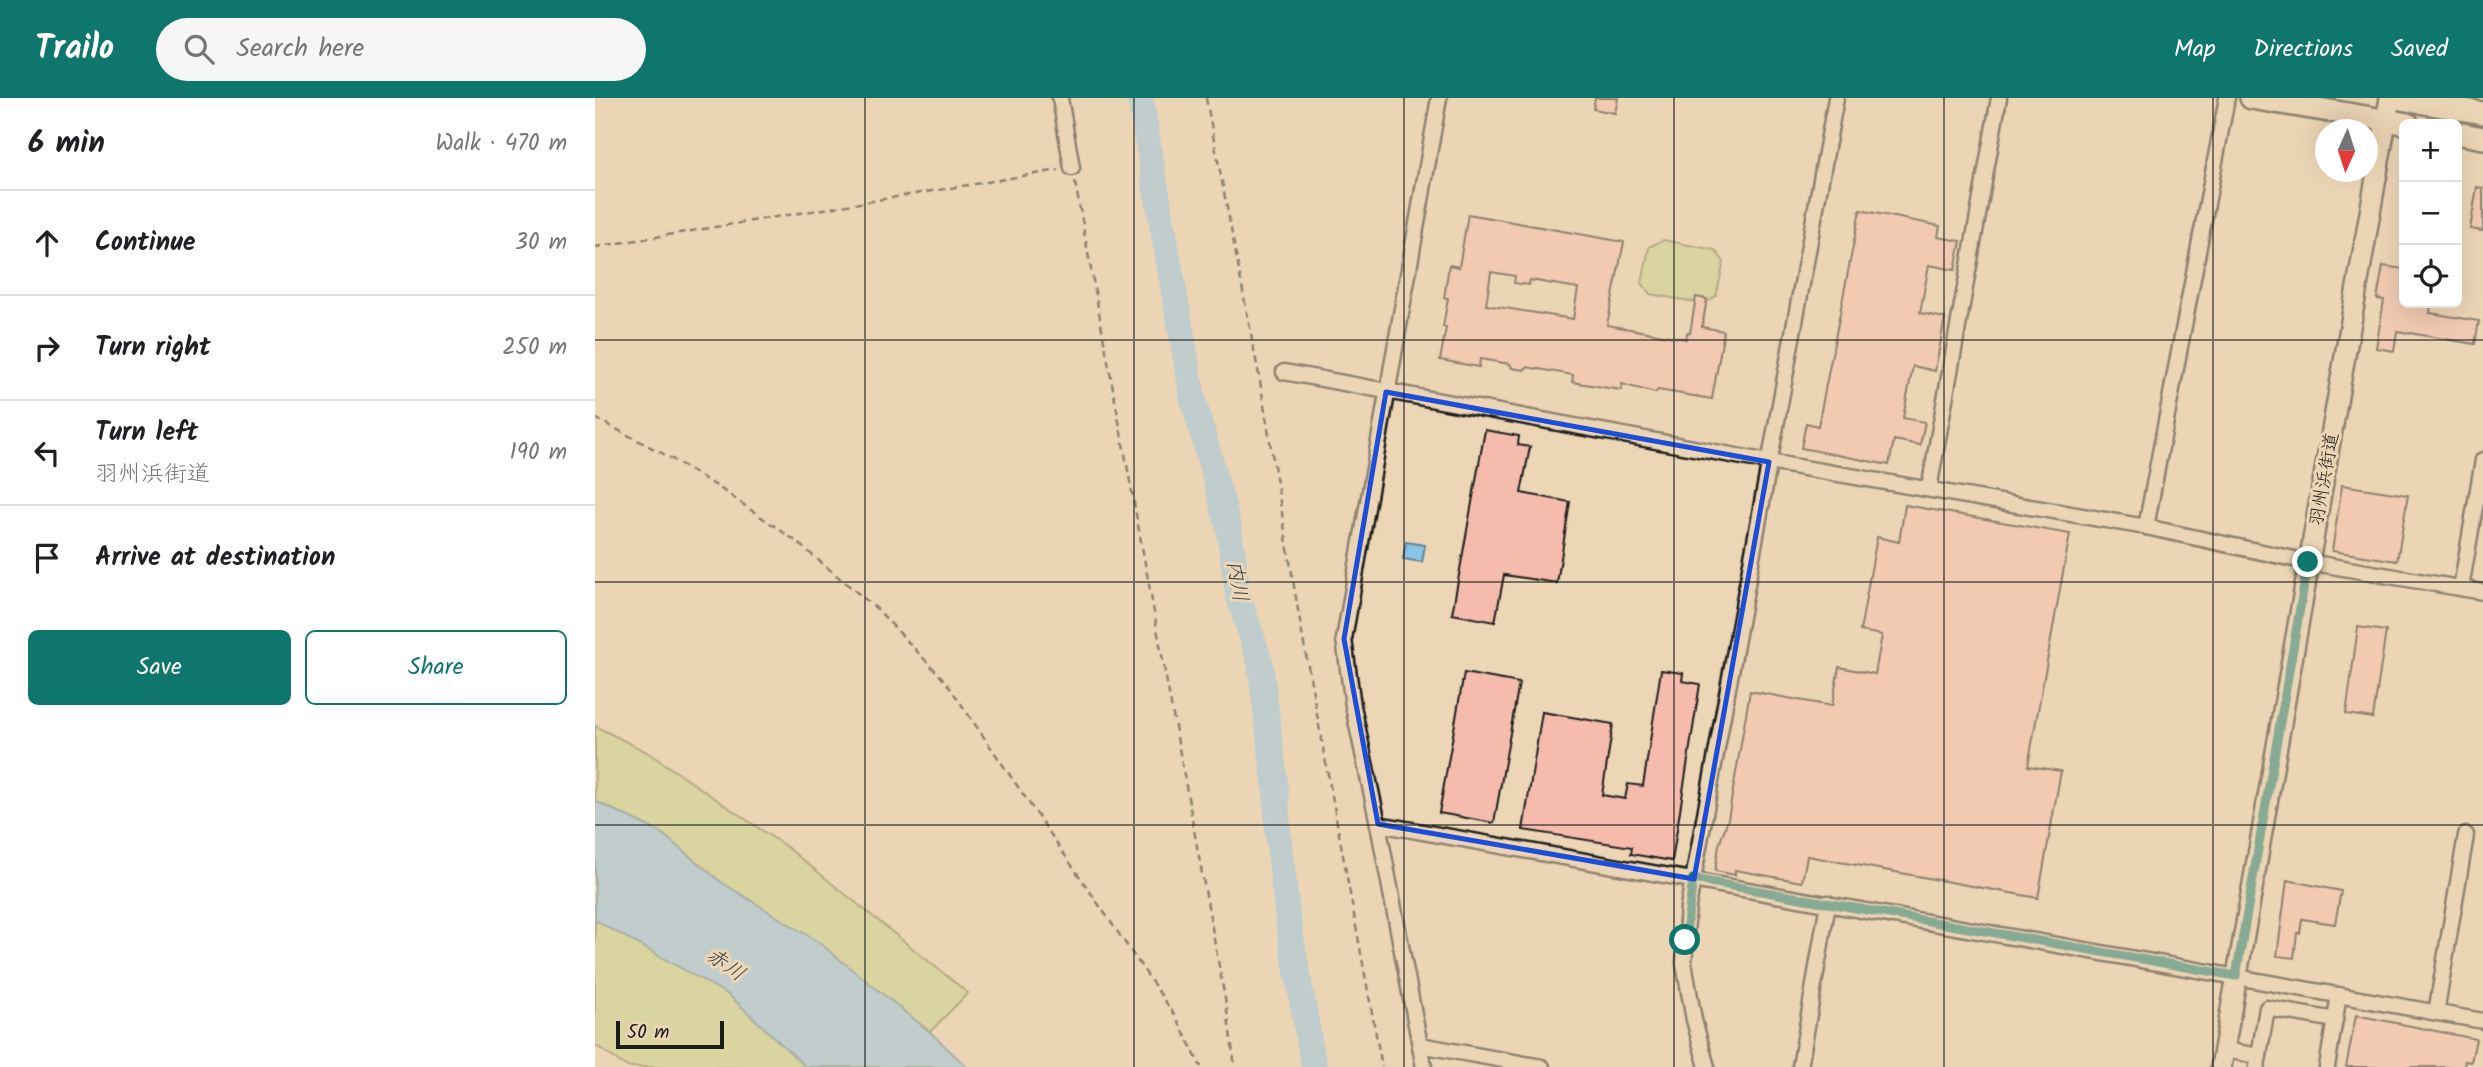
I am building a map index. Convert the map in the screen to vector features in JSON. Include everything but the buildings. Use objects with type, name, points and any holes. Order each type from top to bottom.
[{"type":"highway","points":[[2251,98],[2399,123]]},
{"type":"highway","points":[[2392,98],[2483,113]]},
{"type":"highway","points":[[2462,134],[2483,138]]},
{"type":"main road","name":"羽州浜街道","points":[[2222,1058],[2392,98]]},
{"type":"street","points":[[1060,98],[1072,168]]},
{"type":"street","points":[[1424,1067],[1353,706],[1344,639],[1439,98]]},
{"type":"street","points":[[1707,1067],[1694,1020],[1684,963],[1688,907],[1836,98]]},
{"type":"street","points":[[1929,489],[1999,98]]},
{"type":"street","points":[[2146,527],[2227,98]]},
{"type":"street","points":[[1284,372],[1769,462],[2146,527],[2308,562],[2483,592]]},
{"type":"street","points":[[2461,588],[2483,460]]},
{"type":"street","points":[[1378,824],[2483,1021]]},
{"type":"street","points":[[2436,1013],[2466,835]]},
{"type":"street","points":[[1800,1067],[1828,903]]},
{"type":"street","points":[[2327,1067],[2339,995]]},
{"type":"street","points":[[2222,1058],[2258,1062],[2267,1008],[2335,1020]]},
{"type":"street","points":[[1420,1045],[1542,1067]]},
{"type":"path","points":[[1206,98],[1260,382],[1301,628],[1382,1067]]},
{"type":"path","points":[[595,247],[1072,168],[1224,991],[1235,1067]]},
{"type":"path","points":[[595,418],[718,487],[793,539],[877,609],[946,682],[1176,1017],[1201,1067]]},
{"type":"highlighted area","points":[[1386,392],[1769,462],[1694,879],[1378,824],[1344,639]]},
{"type":"green space","points":[[1663,240],[1715,250],[1724,262],[1716,296],[1705,304],[1650,294],[1642,283],[1649,247]]},
{"type":"green space","points":[[595,726],[647,752],[788,848],[968,993],[930,1032],[818,943],[721,882],[660,832],[595,801]]},
{"type":"green space","points":[[595,920],[729,995],[806,1067],[627,1067],[595,1045]]},
{"type":"water","points":[[1406,542],[1425,545],[1422,562],[1403,559]]},
{"type":"water","name":"赤川","points":[[595,801],[660,832],[721,882],[818,942],[930,1032],[967,1067],[806,1067],[729,995],[595,920]]},
{"type":"waterway","name":"内川","points":[[1140,98],[1193,399],[1229,528],[1238,595],[1260,662],[1288,920],[1314,1067]]},
{"type":"route","points":[[1685,940],[1693,879],[2236,976],[2308,562]]}]
